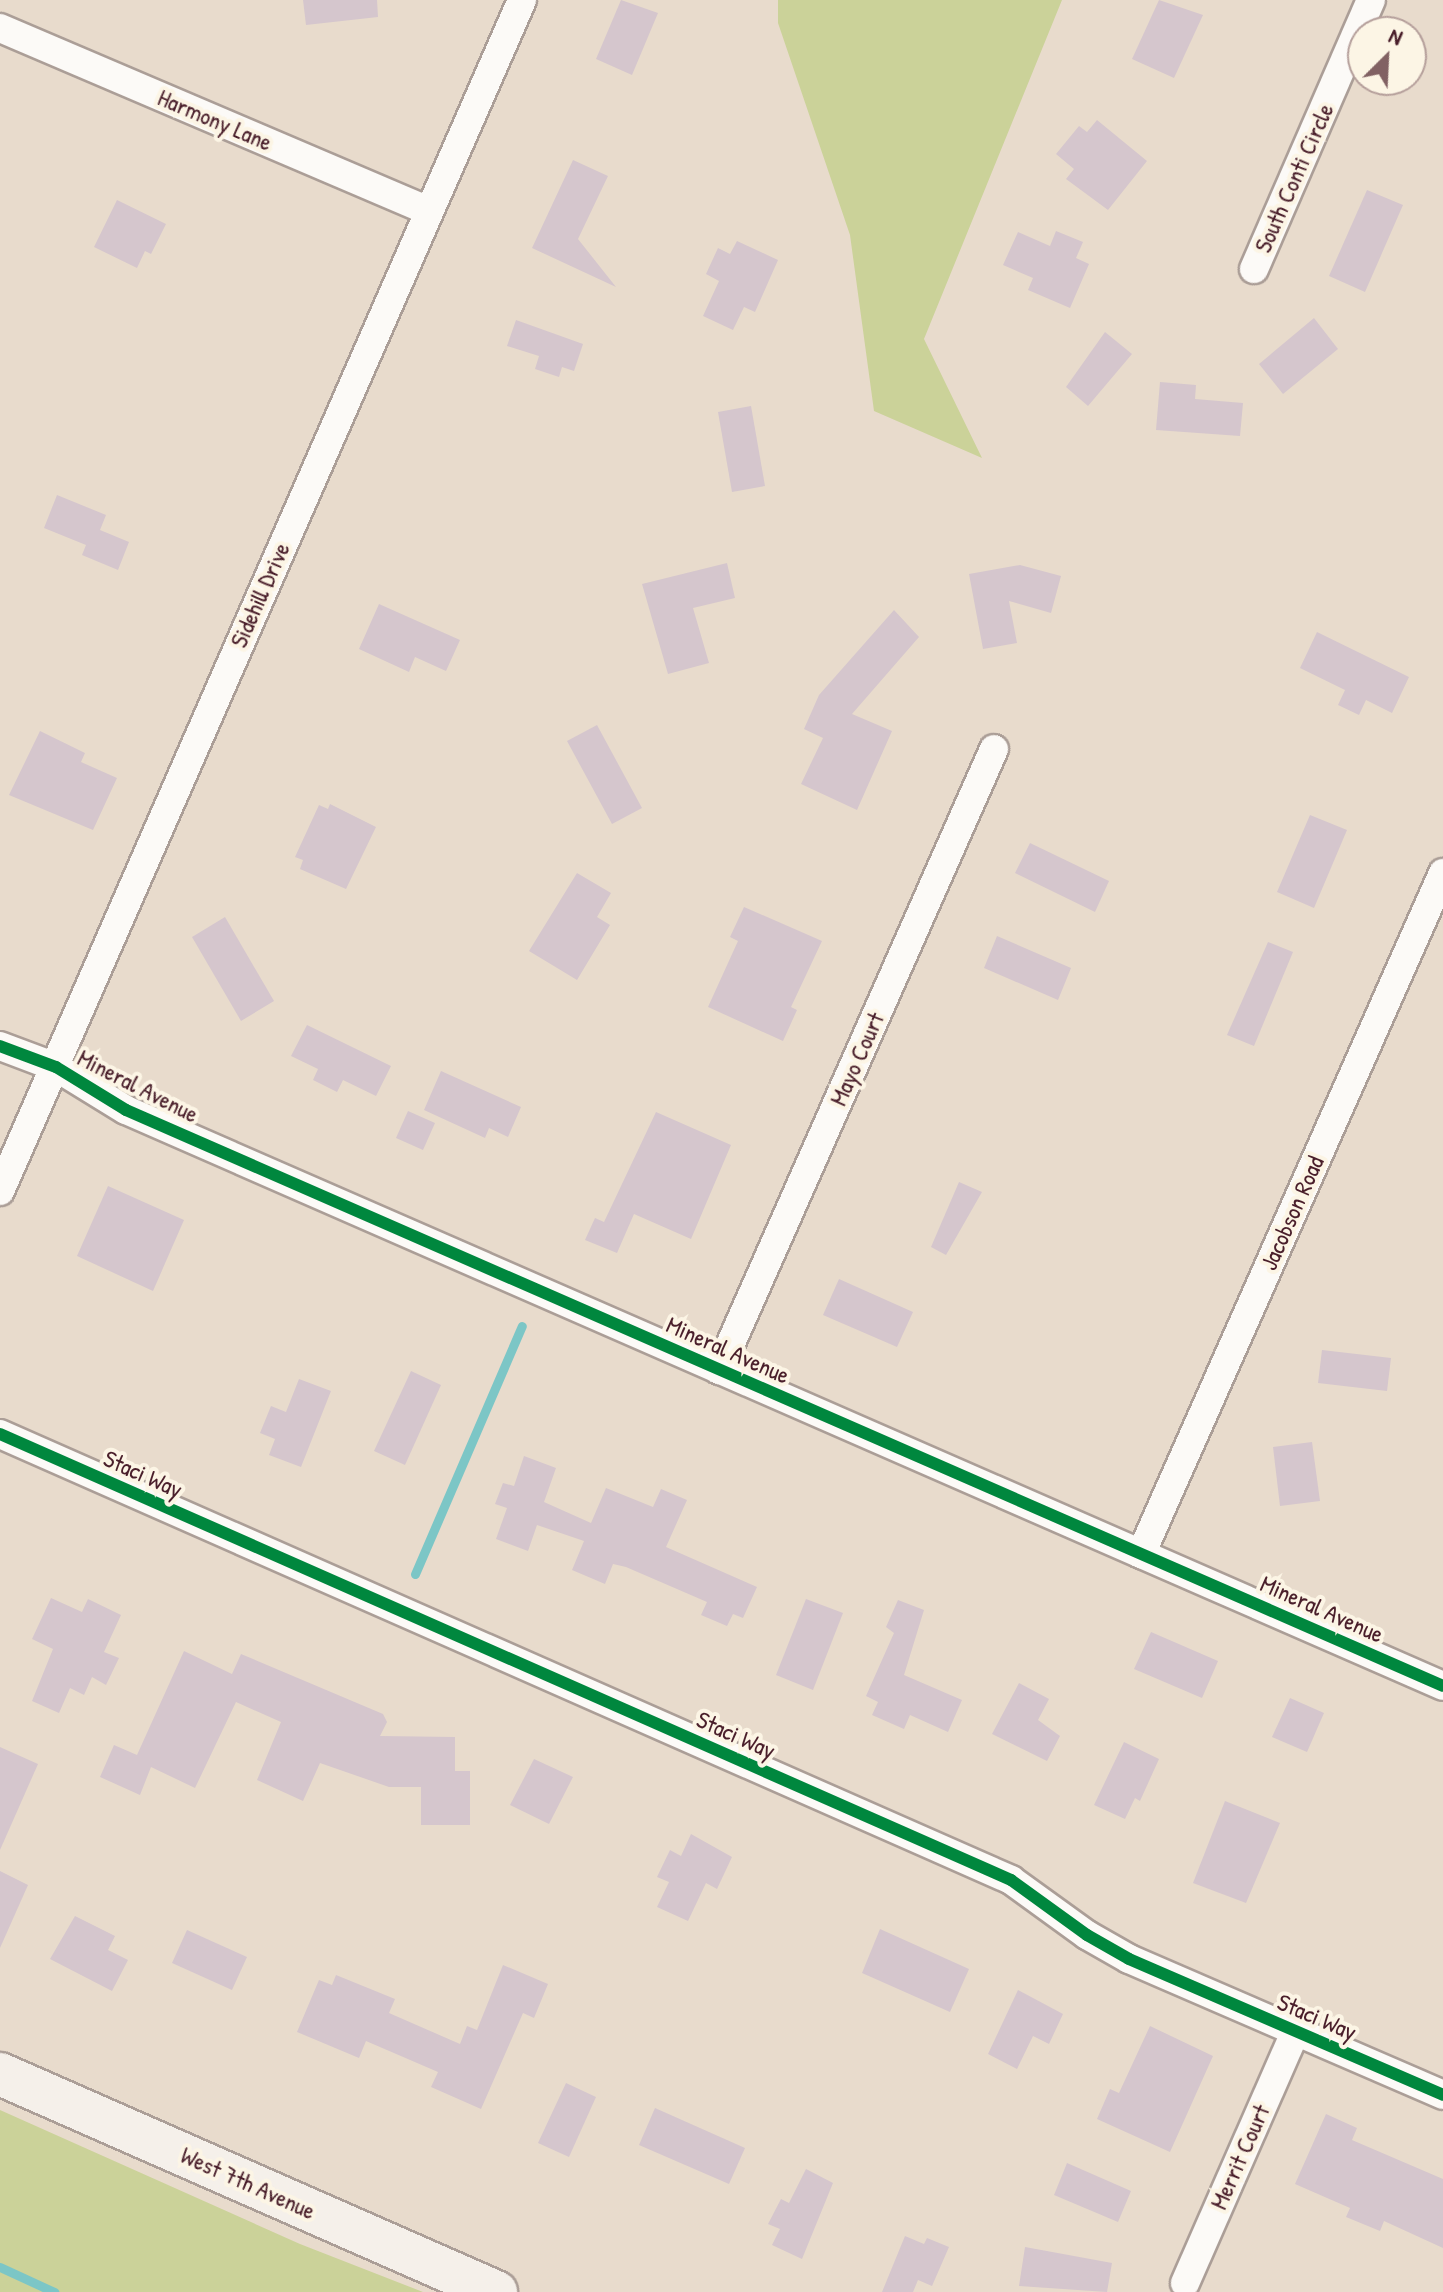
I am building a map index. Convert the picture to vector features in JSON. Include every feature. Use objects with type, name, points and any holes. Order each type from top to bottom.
[{"type":"main road","name":"West 7th Avenue","points":[[0,2074],[496,2292]]},
{"type":"street","name":"Sidehill Drive","points":[[0,1191],[522,0]]},
{"type":"street","name":"South Conti Circle","points":[[1254,269],[1371,0]]},
{"type":"street","name":"Harmony Lane","points":[[0,28],[429,211]]},
{"type":"street","name":"Mayo Court","points":[[719,1370],[994,749]]},
{"type":"street","name":"Jacobson Road","points":[[1141,1554],[1443,873]]},
{"type":"street","name":"Mineral Avenue","points":[[0,1046],[56,1067],[126,1110],[1443,1686]]},
{"type":"street","name":"Staci Way","points":[[0,1434],[1011,1880],[1087,1935],[1129,1959],[1443,2095]]},
{"type":"street","name":"Merrit Court","points":[[1185,2283],[1295,2032]]},
{"type":"green space","points":[[778,0],[1062,0],[924,339],[982,458],[874,411],[850,235],[778,23]]},
{"type":"green space","points":[[0,2110],[300,2244],[423,2292],[0,2292]]},
{"type":"building","points":[[303,0],[377,0],[378,17],[306,25]]},
{"type":"building","points":[[621,0],[658,13],[632,75],[596,59]]},
{"type":"building","points":[[1159,0],[1203,15],[1174,78],[1132,59]]},
{"type":"building","points":[[1097,120],[1147,161],[1108,210],[1066,179],[1074,169],[1056,154],[1079,126],[1087,132]]},
{"type":"building","points":[[573,160],[608,176],[578,239],[616,287],[532,248]]},
{"type":"building","points":[[1367,190],[1403,205],[1365,292],[1329,276]]},
{"type":"building","points":[[117,200],[166,224],[151,254],[145,251],[137,268],[94,247]]},
{"type":"building","points":[[1056,231],[1083,242],[1076,258],[1089,264],[1070,308],[1028,290],[1033,278],[1003,265],[1018,232],[1050,246]]},
{"type":"building","points":[[737,241],[778,260],[755,312],[744,307],[733,330],[703,316],[719,281],[706,274],[718,248],[730,254]]},
{"type":"building","points":[[1314,318],[1338,349],[1283,394],[1259,364]]},
{"type":"building","points":[[516,320],[583,344],[574,371],[562,367],[559,377],[535,369],[539,356],[507,346]]},
{"type":"building","points":[[1105,332],[1132,354],[1088,406],[1066,387]]},
{"type":"building","points":[[1160,382],[1196,385],[1195,399],[1243,403],[1240,436],[1156,430]]},
{"type":"building","points":[[751,406],[765,486],[732,492],[718,412]]},
{"type":"building","points":[[57,495],[106,515],[100,530],[129,542],[118,570],[82,555],[86,545],[44,528]]},
{"type":"building","points":[[727,563],[735,598],[693,608],[709,663],[668,674],[642,584]]},
{"type":"building","points":[[1020,565],[1061,576],[1051,613],[1009,601],[1017,643],[983,649],[969,574]]},
{"type":"building","points":[[379,604],[460,640],[446,671],[415,657],[409,672],[359,649]]},
{"type":"building","points":[[894,610],[919,637],[852,714],[892,731],[857,810],[801,784],[823,738],[804,729],[819,695]]},
{"type":"building","points":[[1317,632],[1409,677],[1392,713],[1366,700],[1359,715],[1338,705],[1345,690],[1300,668]]},
{"type":"building","points":[[597,725],[642,808],[612,824],[567,741]]},
{"type":"building","points":[[40,731],[85,753],[81,762],[117,778],[93,830],[9,795]]},
{"type":"building","points":[[330,804],[376,827],[346,889],[300,869],[303,860],[295,857],[319,805],[328,809]]},
{"type":"building","points":[[1310,815],[1347,830],[1314,908],[1277,892]]},
{"type":"building","points":[[1030,843],[1109,881],[1095,912],[1015,873]]},
{"type":"building","points":[[577,873],[611,893],[597,917],[610,925],[577,980],[529,951]]},
{"type":"building","points":[[744,907],[822,941],[791,1007],[797,1010],[783,1041],[708,1007],[738,941],[730,937]]},
{"type":"building","points":[[225,917],[274,1001],[241,1021],[192,937]]},
{"type":"building","points":[[997,936],[1071,968],[1058,1000],[984,968]]},
{"type":"building","points":[[1268,942],[1293,952],[1254,1046],[1227,1035]]},
{"type":"building","points":[[307,1025],[391,1066],[376,1096],[343,1080],[337,1092],[313,1080],[318,1069],[291,1056]]},
{"type":"building","points":[[441,1071],[521,1107],[508,1137],[489,1128],[485,1138],[424,1110]]},
{"type":"building","points":[[408,1111],[435,1123],[423,1150],[396,1138]]},
{"type":"building","points":[[656,1112],[731,1145],[691,1239],[634,1214],[617,1253],[585,1240],[595,1218],[604,1222]]},
{"type":"building","points":[[959,1182],[982,1192],[946,1255],[931,1247]]},
{"type":"building","points":[[108,1186],[184,1220],[153,1291],[77,1256]]},
{"type":"building","points":[[839,1279],[913,1312],[897,1347],[823,1315]]},
{"type":"building","points":[[1322,1350],[1391,1358],[1387,1391],[1318,1383]]},
{"type":"building","points":[[411,1371],[441,1385],[405,1465],[374,1451]]},
{"type":"building","points":[[299,1379],[331,1391],[301,1467],[269,1455],[275,1439],[260,1433],[271,1406],[286,1412]]},
{"type":"building","points":[[1312,1442],[1320,1501],[1280,1506],[1273,1447]]},
{"type":"building","points":[[524,1456],[556,1468],[544,1502],[591,1523],[606,1488],[653,1507],[661,1489],[687,1500],[666,1547],[757,1587],[743,1618],[733,1614],[727,1626],[701,1615],[707,1602],[626,1567],[613,1564],[605,1584],[572,1570],[584,1541],[537,1525],[528,1551],[496,1539],[507,1508],[495,1504],[503,1483],[514,1486]]},
{"type":"building","points":[[51,1598],[82,1612],[88,1599],[121,1615],[104,1652],[119,1658],[106,1685],[92,1677],[84,1695],[70,1688],[59,1713],[32,1701],[53,1649],[32,1639]]},
{"type":"building","points":[[806,1599],[843,1613],[813,1690],[776,1675]]},
{"type":"building","points":[[898,1600],[924,1610],[904,1675],[962,1700],[948,1732],[910,1715],[904,1729],[872,1715],[878,1702],[866,1696],[894,1633],[886,1627]]},
{"type":"building","points":[[1151,1632],[1218,1661],[1202,1698],[1134,1669]]},
{"type":"building","points":[[184,1651],[232,1674],[241,1654],[383,1714],[387,1722],[380,1736],[455,1737],[455,1771],[470,1771],[470,1825],[421,1825],[421,1787],[389,1787],[320,1763],[303,1801],[257,1780],[281,1722],[236,1702],[195,1788],[151,1767],[140,1795],[100,1777],[114,1745],[137,1755]]},
{"type":"building","points":[[1019,1683],[1049,1699],[1038,1720],[1060,1736],[1047,1761],[992,1734]]},
{"type":"building","points":[[1290,1698],[1324,1713],[1307,1752],[1272,1737]]},
{"type":"building","points":[[1124,1742],[1159,1759],[1140,1801],[1135,1798],[1125,1819],[1094,1805]]},
{"type":"building","points":[[0,1747],[38,1764],[0,1850]]},
{"type":"building","points":[[534,1759],[573,1777],[549,1824],[510,1805]]},
{"type":"building","points":[[1225,1801],[1280,1823],[1246,1903],[1193,1883]]},
{"type":"building","points":[[691,1834],[732,1857],[717,1889],[706,1883],[688,1921],[657,1907],[669,1882],[657,1877],[670,1850],[681,1856]]},
{"type":"building","points":[[0,1871],[28,1885],[0,1948]]},
{"type":"building","points":[[75,1916],[115,1936],[108,1950],[128,1960],[112,1991],[50,1959]]},
{"type":"building","points":[[880,1929],[969,1969],[950,2012],[862,1973]]},
{"type":"building","points":[[187,1930],[247,1957],[232,1990],[172,1963]]},
{"type":"building","points":[[503,1965],[548,1984],[534,2018],[523,2013],[481,2109],[431,2087],[438,2072],[366,2041],[359,2058],[297,2032],[319,1980],[332,1985],[336,1975],[395,1999],[389,2013],[460,2044],[467,2026],[477,2030]]},
{"type":"building","points":[[1018,1990],[1063,2014],[1049,2044],[1033,2036],[1017,2069],[988,2054]]},
{"type":"building","points":[[1150,2026],[1213,2056],[1170,2152],[1097,2119],[1110,2089],[1119,2093]]},
{"type":"building","points":[[566,2083],[596,2097],[569,2157],[538,2143]]},
{"type":"building","points":[[655,2108],[745,2148],[729,2184],[639,2145]]},
{"type":"building","points":[[1326,2114],[1357,2128],[1352,2140],[1443,2179],[1443,2248],[1384,2221],[1380,2231],[1346,2217],[1350,2208],[1295,2184]]},
{"type":"building","points":[[1067,2163],[1131,2191],[1118,2222],[1054,2195]]},
{"type":"building","points":[[806,2169],[833,2183],[802,2259],[772,2245],[780,2229],[768,2224],[781,2199],[789,2203]]},
{"type":"building","points":[[905,2236],[924,2244],[927,2238],[949,2247],[932,2286],[918,2280],[913,2292],[882,2292]]},
{"type":"building","points":[[1025,2247],[1112,2263],[1107,2292],[1019,2286]]},
{"type":"waterway","points":[[415,1574],[522,1326]]},
{"type":"waterway","points":[[0,2267],[54,2292]]},
{"type":"cycle path","points":[[0,1046],[56,1067],[126,1110],[1443,1686]]},
{"type":"cycle path","points":[[0,1434],[1011,1880],[1087,1935],[1129,1959],[1443,2095]]}]
